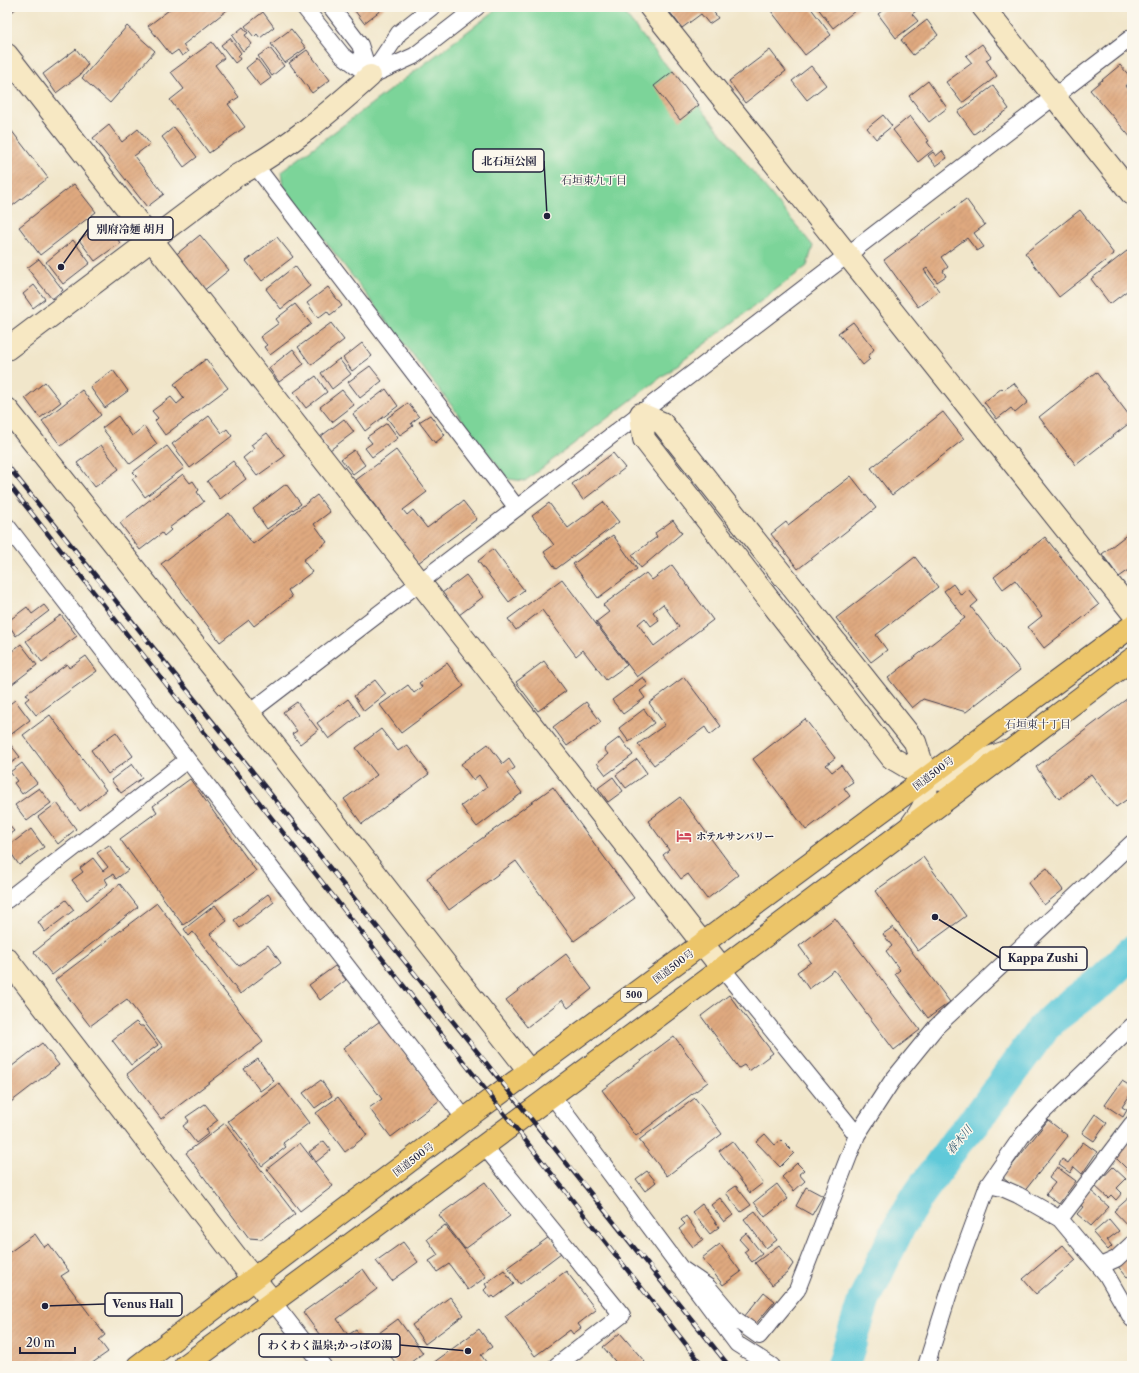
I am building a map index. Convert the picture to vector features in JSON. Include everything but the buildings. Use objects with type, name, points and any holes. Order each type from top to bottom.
[{"type":"highway","name":"国道500号","points":[[138,1366],[254,1280],[465,1119],[1132,626]]},
{"type":"highway","points":[[185,1366],[484,1146],[551,1094],[910,827],[1132,659]]},
{"type":"street","points":[[304,7],[342,54],[370,76]]},
{"type":"street","points":[[331,7],[360,45],[370,76]]},
{"type":"street","points":[[370,76],[399,33],[432,7]]},
{"type":"street","points":[[7,349],[236,176],[289,142],[370,76],[414,56],[477,7]]},
{"type":"street","points":[[650,7],[1132,612]]},
{"type":"street","points":[[983,7],[1132,194]]},
{"type":"street","points":[[249,713],[1132,37]]},
{"type":"street","points":[[7,55],[721,967],[857,1135]]},
{"type":"street","points":[[255,165],[517,508]]},
{"type":"street","points":[[7,409],[249,713],[530,1072]]},
{"type":"street","points":[[641,414],[644,439],[892,758],[926,778],[945,779],[969,766],[1013,749]]},
{"type":"street","points":[[7,526],[465,1119]]},
{"type":"street","points":[[7,900],[187,760]]},
{"type":"street","points":[[910,827],[923,808],[926,793],[926,778]]},
{"type":"street","points":[[679,1267],[708,1286],[735,1319],[759,1336],[797,1290],[857,1135],[892,1081],[936,1027],[1132,842]]},
{"type":"street","points":[[7,959],[254,1280],[323,1366]]},
{"type":"street","points":[[926,1366],[953,1280],[988,1185],[1024,1133],[1043,1112],[1132,1026]]},
{"type":"street","points":[[551,1094],[737,1344],[772,1366]]},
{"type":"street","points":[[1060,1219],[1132,1124]]},
{"type":"street","points":[[484,1146],[622,1315],[556,1366]]},
{"type":"street","points":[[988,1185],[1002,1188],[1018,1195],[1060,1219],[1106,1274],[1132,1319]]},
{"type":"street","points":[[1100,1266],[1116,1259],[1132,1244]]},
{"type":"green space","points":[[500,7],[619,7],[813,246],[807,266],[525,481],[508,479],[283,186],[281,172]]},
{"type":"waterway","name":"春木川","points":[[843,1366],[864,1300],[898,1229],[915,1200],[957,1141],[983,1111],[1043,1028],[1057,1015],[1102,981],[1132,952]]},
{"type":"railway","points":[[7,465],[729,1366]]},
{"type":"railway","points":[[7,482],[703,1366]]},
{"type":"place","name":"北石垣公園","points":[[547,216]]},
{"type":"place","name":"別府冷麺 胡月","points":[[61,267]]},
{"type":"place","name":"ホテルサンバリー","points":[[684,836]]},
{"type":"place","name":"Kappa Zushi","points":[[935,917]]},
{"type":"place","name":"Venus Hall","points":[[45,1306]]},
{"type":"place","name":"わくわく温泉;かっぱの湯","points":[[468,1351]]},
{"type":"district","name":"石垣東九丁目","points":[[594,180]]},
{"type":"district","name":"石垣東十丁目","points":[[1038,724]]}]
